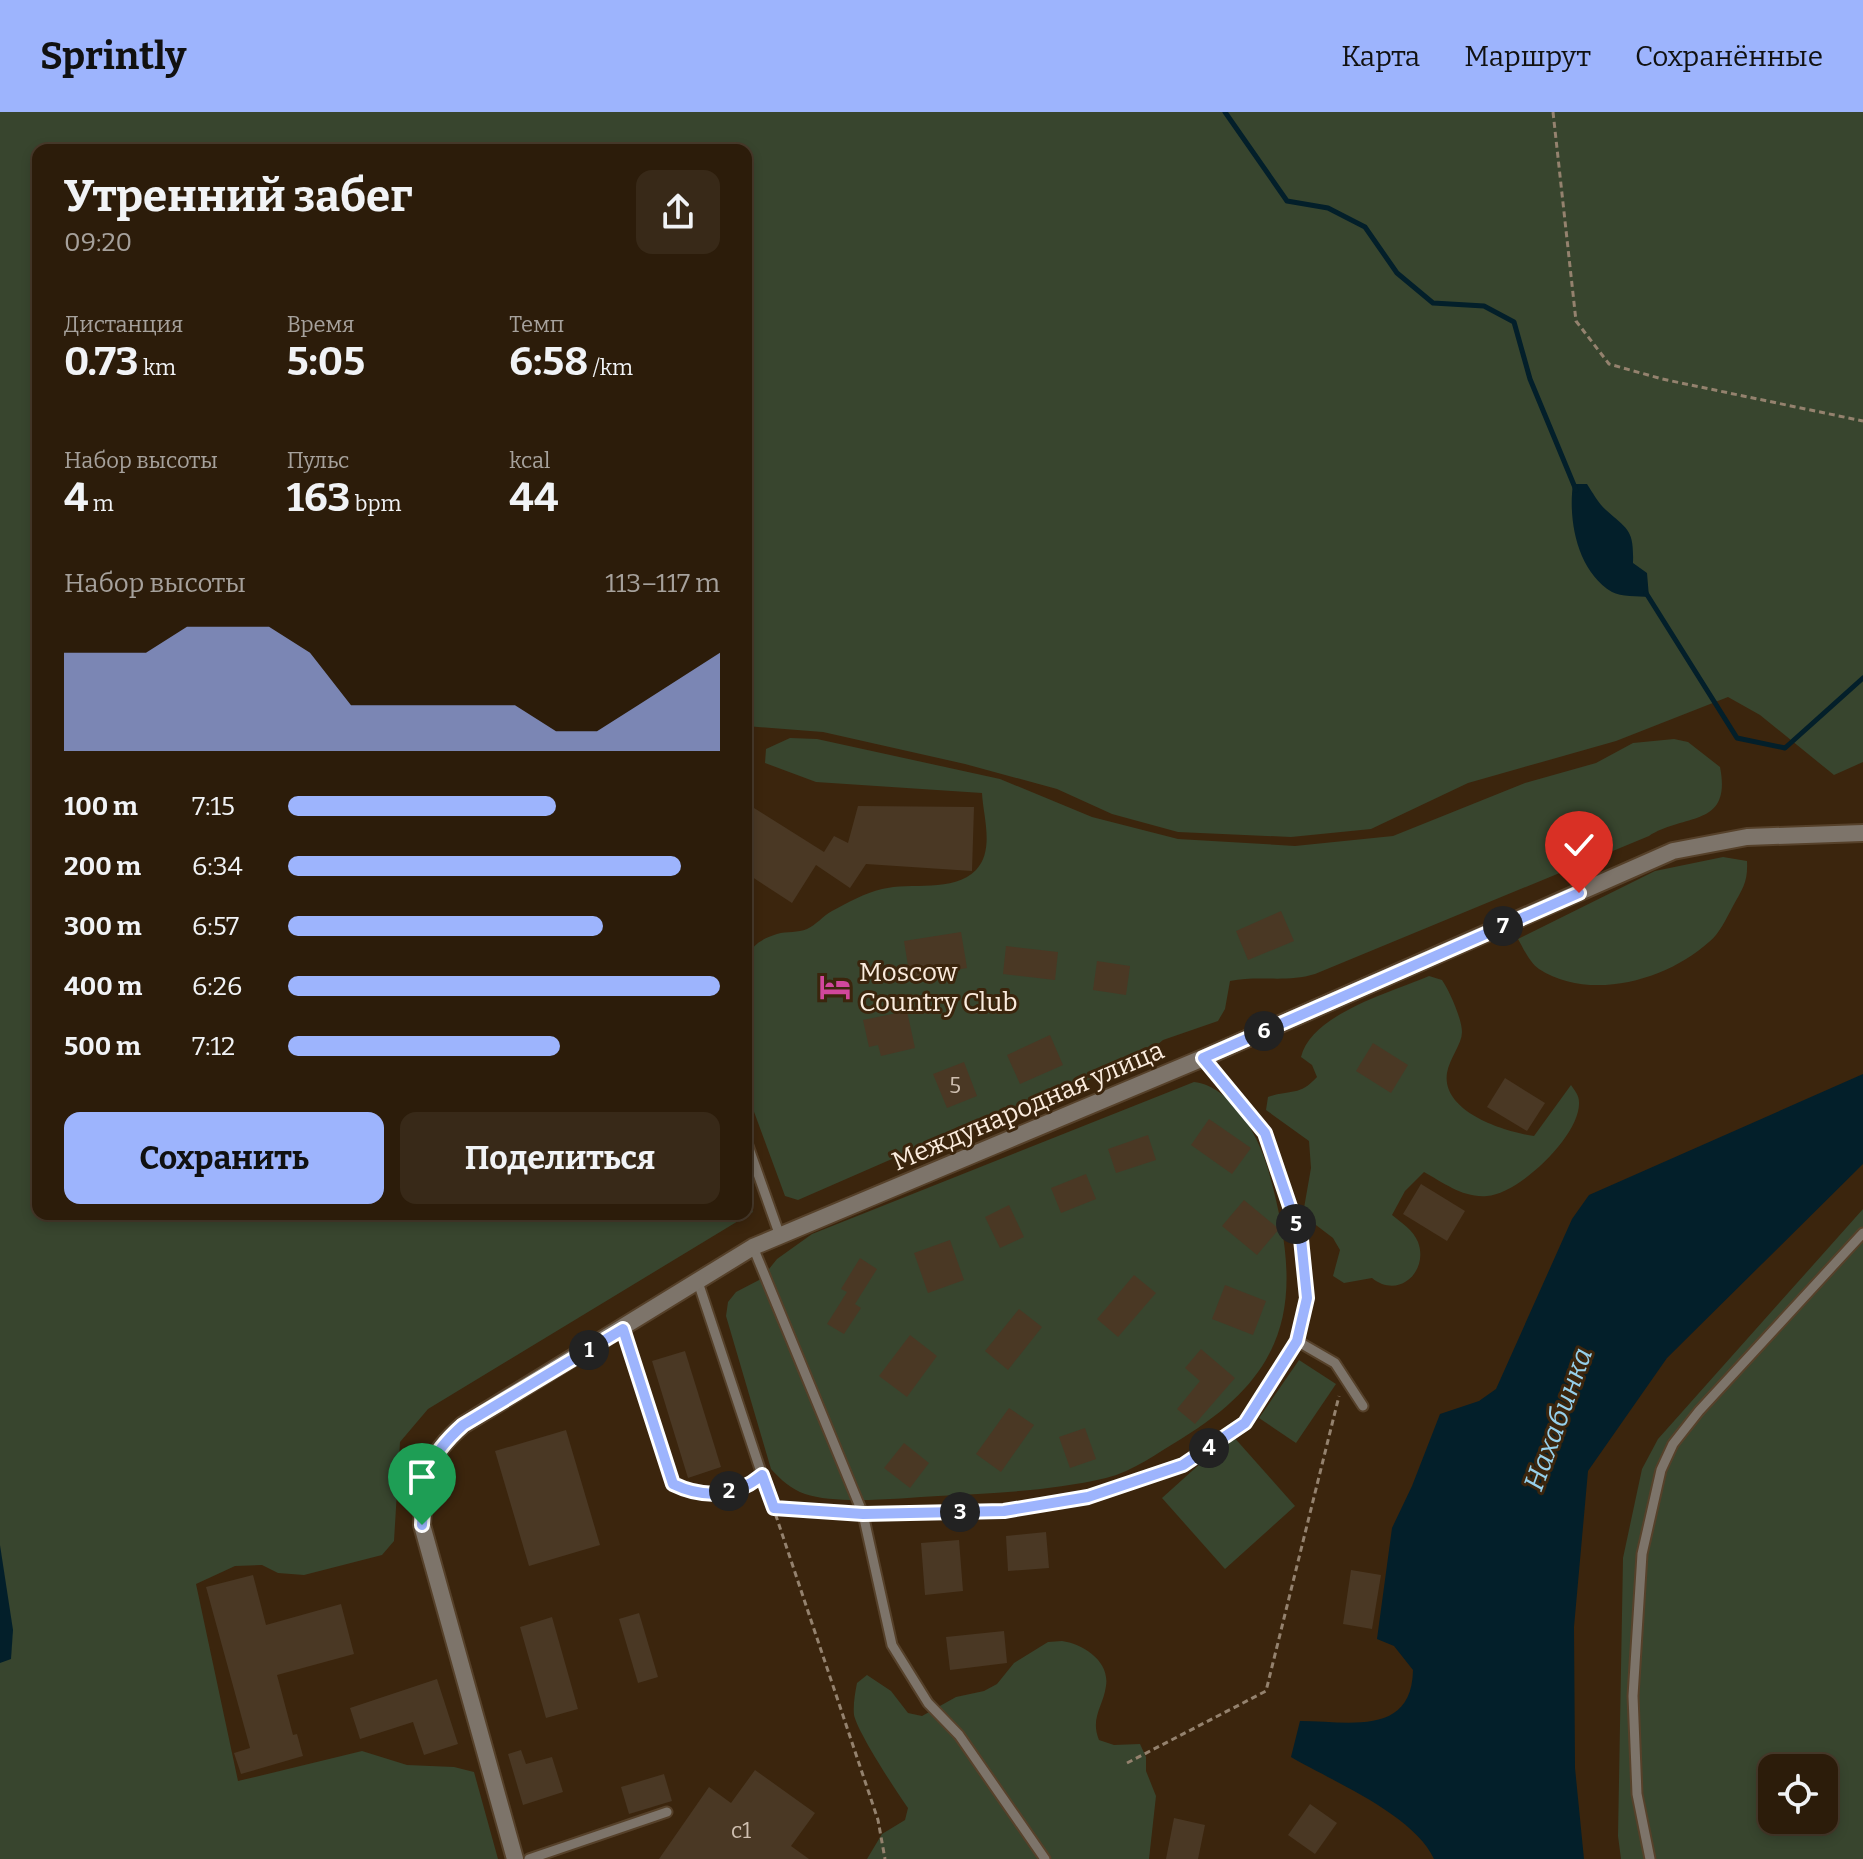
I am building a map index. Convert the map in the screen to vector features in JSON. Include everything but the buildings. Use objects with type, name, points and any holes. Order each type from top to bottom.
[{"type":"street","name":"Международная улица","points":[[515,1859],[422,1525],[425,1474],[444,1442],[463,1425],[753,1247],[1203,1058],[1673,851],[1747,837],[1863,833]]},
{"type":"lane","points":[[863,1514],[1004,1511],[1088,1497],[1183,1465],[1245,1423],[1297,1341],[1307,1298],[1301,1239],[1265,1133],[1203,1058]]},
{"type":"lane","points":[[752,1157],[780,1236]]},
{"type":"lane","points":[[1650,1859],[1637,1794],[1633,1696],[1642,1554],[1661,1470],[1673,1444],[1699,1411],[1863,1233]]},
{"type":"lane","points":[[753,1247],[863,1514],[892,1645],[928,1703],[959,1735],[1045,1859]]},
{"type":"lane","points":[[623,1329],[673,1484],[694,1494],[744,1490],[762,1475],[698,1282]]},
{"type":"lane","points":[[1297,1341],[1335,1363],[1363,1406]]},
{"type":"lane","points":[[529,1859],[667,1812]]},
{"type":"path","points":[[1553,112],[1576,321],[1609,364],[1662,379],[1863,421]]},
{"type":"path","points":[[1127,1763],[1266,1691],[1344,1375]]},
{"type":"path","points":[[762,1475],[878,1820],[885,1859]]},
{"type":"path","points":[[774,1508],[863,1514]]},
{"type":"green space","points":[[0,112],[1863,112],[1863,762],[1834,775],[1760,715],[1728,697],[1616,741],[1468,783],[1371,829],[1291,837],[1178,832],[1112,814],[1057,789],[965,764],[823,732],[752,726],[752,144],[32,144],[32,1220],[740,1220],[428,1409],[400,1442],[394,1541],[382,1555],[304,1575],[278,1573],[262,1565],[235,1566],[196,1584],[238,1781],[362,1751],[407,1765],[454,1767],[474,1772],[498,1859],[0,1859]]},
{"type":"green space","points":[[790,738],[817,739],[1000,779],[1092,817],[1178,839],[1295,846],[1393,836],[1525,783],[1596,763],[1633,743],[1674,739],[1688,742],[1720,767],[1722,787],[1719,800],[1712,810],[1702,816],[1663,829],[1315,974],[1230,981],[1225,1009],[1218,1021],[1163,1040],[1139,1060],[940,1138],[798,1200],[785,1196],[752,1106],[752,950],[764,939],[807,929],[832,911],[876,891],[956,882],[976,870],[982,862],[987,843],[982,793],[816,782],[765,763],[766,749]]},
{"type":"green space","points":[[1723,857],[1747,861],[1747,868],[1746,880],[1722,926],[1692,955],[1650,976],[1604,985],[1559,979],[1539,969],[1518,939],[1655,871]]},
{"type":"green space","points":[[1429,976],[1442,980],[1460,1020],[1461,1037],[1447,1073],[1448,1087],[1464,1109],[1492,1125],[1534,1136],[1571,1085],[1579,1100],[1577,1115],[1570,1130],[1546,1161],[1500,1193],[1470,1195],[1424,1172],[1405,1191],[1392,1215],[1410,1230],[1418,1242],[1419,1263],[1415,1272],[1401,1284],[1392,1286],[1372,1278],[1344,1283],[1333,1276],[1340,1250],[1333,1238],[1312,1222],[1304,1208],[1311,1168],[1309,1141],[1266,1110],[1268,1097],[1299,1090],[1317,1077],[1312,1065],[1301,1057],[1320,1028],[1355,1006]]},
{"type":"green space","points":[[1194,1082],[1220,1093],[1231,1103],[1258,1142],[1279,1213],[1285,1253],[1286,1289],[1281,1323],[1269,1355],[1249,1384],[1220,1412],[1126,1471],[1106,1478],[1043,1489],[889,1499],[834,1499],[800,1492],[786,1484],[771,1469],[726,1316],[728,1302],[736,1292],[761,1279],[777,1259],[812,1234]]},
{"type":"green space","points":[[1863,1209],[1863,1859],[1621,1859],[1618,1836],[1623,1558],[1642,1469],[1658,1439]]},
{"type":"green space","points":[[1299,1360],[1336,1384],[1296,1443],[1259,1418]]},
{"type":"green space","points":[[1232,1435],[1295,1506],[1225,1569],[1162,1498]]},
{"type":"green space","points":[[1062,1641],[1086,1650],[1104,1669],[1106,1686],[1096,1725],[1099,1740],[1114,1745],[1140,1744],[1146,1757],[1146,1771],[1156,1796],[1149,1859],[867,1859],[882,1834],[905,1820],[908,1808],[857,1723],[854,1699],[857,1683],[867,1675],[891,1691],[908,1713],[922,1716],[956,1697],[984,1691],[997,1684],[1014,1663],[1048,1642]]},
{"type":"water","points":[[1573,484],[1587,484],[1600,504],[1628,531],[1633,563],[1647,573],[1649,597],[1612,592],[1590,571],[1574,528]]},
{"type":"water","name":"Нахабинка","points":[[1863,1074],[1863,1164],[1667,1358],[1588,1471],[1574,1627],[1575,1768],[1584,1859],[1434,1859],[1424,1843],[1391,1814],[1291,1757],[1300,1721],[1374,1721],[1389,1716],[1402,1706],[1410,1691],[1413,1670],[1394,1646],[1377,1639],[1392,1528],[1440,1414],[1479,1401],[1496,1389],[1572,1219],[1589,1195]]},
{"type":"water","points":[[0,1545],[13,1630],[11,1659],[0,1663]]},
{"type":"waterway","points":[[1225,112],[1287,201],[1328,208],[1365,227],[1397,273],[1433,303],[1484,306],[1514,322],[1530,379],[1576,490]]},
{"type":"waterway","points":[[1646,593],[1737,738],[1785,748],[1863,678]]},
{"type":"place","name":"Moscow Country Club","points":[[835,987]]},
{"type":"route","points":[[422,1525],[425,1474],[444,1442],[463,1425],[623,1329],[673,1484],[694,1494],[744,1490],[762,1475],[774,1508],[863,1514],[1004,1511],[1088,1497],[1183,1465],[1245,1423],[1297,1341],[1307,1298],[1301,1239],[1265,1133],[1203,1058],[1579,893]]}]
